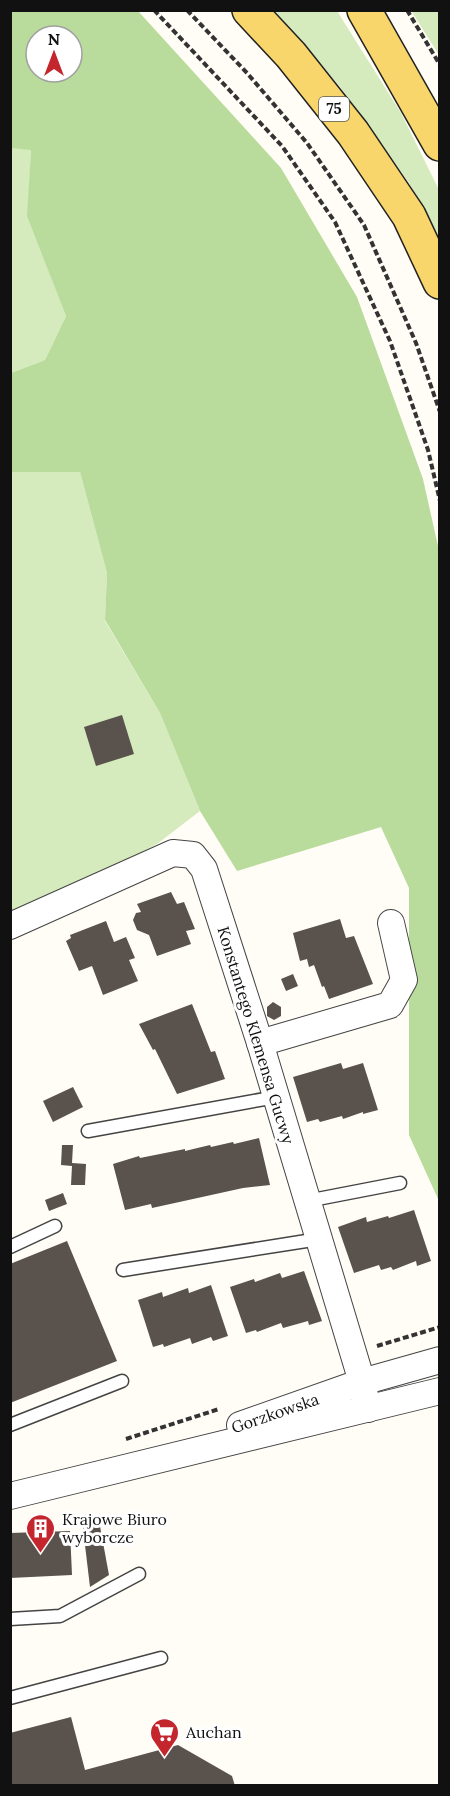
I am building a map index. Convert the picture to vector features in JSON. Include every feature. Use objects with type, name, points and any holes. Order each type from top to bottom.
[{"type":"main road","name":"75","points":[[249,10],[291,56],[353,133],[409,216],[440,282]]},
{"type":"main road","points":[[364,10],[440,144]]},
{"type":"street","name":"Konstantego Klemensa Gucwy","points":[[10,926],[173,854],[193,855],[204,869],[260,1043],[362,1382],[368,1409]]},
{"type":"street","points":[[260,1043],[390,1005],[404,980],[391,923]]},
{"type":"street","name":"Gorzkowska","points":[[112,1470],[362,1382],[440,1360]]},
{"type":"street","name":"Gorzkowska","points":[[12,1492],[440,1391]]},
{"type":"lane","points":[[88,1131],[276,1097]]},
{"type":"lane","points":[[307,1200],[400,1183]]},
{"type":"lane","points":[[10,1247],[55,1226]]},
{"type":"lane","points":[[123,1270],[319,1239]]},
{"type":"lane","points":[[10,1425],[122,1381]]},
{"type":"lane","points":[[10,1619],[60,1616],[139,1574]]},
{"type":"lane","points":[[10,1698],[161,1658]]},
{"type":"path","points":[[154,10],[282,146],[335,222],[390,341],[428,450],[440,501]]},
{"type":"path","points":[[187,10],[247,73],[307,143],[364,225],[416,343],[440,412]]},
{"type":"path","points":[[407,10],[440,65]]},
{"type":"green space","points":[[10,11],[138,11],[281,168],[357,297],[423,479],[440,555],[439,1234],[439,1201],[409,1135],[409,888],[381,827],[237,871],[200,811],[160,713],[105,620],[107,573],[80,472],[11,472],[11,373],[45,360],[66,316],[27,216],[31,150],[11,148]]},
{"type":"green space","points":[[275,11],[337,11],[401,113],[439,190],[439,241],[409,183],[341,88]]},
{"type":"green space","points":[[439,11],[439,55],[412,12]]},
{"type":"green space","points":[[11,148],[31,149],[28,216],[66,316],[45,360],[11,373]]},
{"type":"green space","points":[[10,472],[80,472],[107,573],[105,621],[160,713],[200,811],[157,844],[79,886],[10,916]]},
{"type":"building","points":[[122,715],[134,754],[96,766],[84,727]]},
{"type":"building","points":[[171,892],[177,904],[184,902],[195,929],[186,931],[191,944],[157,956],[149,935],[137,930],[133,920],[136,913],[141,912],[137,904]]},
{"type":"building","points":[[340,919],[346,938],[354,936],[373,984],[329,999],[314,965],[309,967],[307,959],[300,961],[293,933]]},
{"type":"building","points":[[106,921],[114,942],[126,937],[135,958],[129,960],[138,981],[103,995],[92,966],[79,971],[66,941],[71,938],[70,935]]},
{"type":"building","points":[[293,974],[298,986],[286,991],[281,979]]},
{"type":"building","points":[[273,1002],[281,1007],[281,1016],[274,1020],[267,1016],[267,1007]]},
{"type":"building","points":[[192,1004],[211,1052],[215,1051],[225,1079],[177,1094],[155,1049],[153,1050],[139,1024]]},
{"type":"building","points":[[341,1063],[343,1069],[363,1063],[378,1110],[343,1119],[342,1116],[320,1122],[318,1119],[307,1122],[293,1077]]},
{"type":"building","points":[[73,1087],[83,1107],[53,1122],[43,1101]]},
{"type":"building","points":[[259,1138],[270,1185],[243,1188],[152,1208],[151,1204],[125,1210],[113,1164],[139,1156],[140,1158],[233,1142],[234,1144]]},
{"type":"building","points":[[62,1145],[73,1145],[72,1163],[86,1164],[85,1185],[71,1185],[72,1166],[61,1165]]},
{"type":"building","points":[[63,1193],[67,1204],[49,1211],[45,1200]]},
{"type":"building","points":[[414,1210],[431,1261],[417,1266],[416,1261],[393,1270],[391,1267],[381,1270],[379,1265],[354,1273],[338,1227],[366,1217],[367,1222]]},
{"type":"building","points":[[67,1241],[117,1361],[10,1403],[10,1264]]},
{"type":"building","points":[[304,1271],[322,1321],[309,1325],[308,1321],[283,1328],[281,1323],[257,1332],[256,1330],[246,1333],[230,1287],[254,1279],[255,1282],[280,1273],[282,1278]]},
{"type":"building","points":[[211,1285],[228,1336],[213,1341],[211,1337],[192,1344],[190,1338],[164,1347],[163,1344],[153,1347],[138,1300],[162,1292],[163,1297],[188,1288],[189,1293]]},
{"type":"building","points":[[82,1520],[99,1521],[109,1575],[90,1587]]},
{"type":"building","name":"Krajowe Biuro wyborcze","points":[[70,1531],[72,1575],[10,1578],[10,1533]]},
{"type":"building","points":[[71,1717],[85,1770],[178,1745],[232,1776],[235,1786],[10,1786],[10,1733]]},
{"type":"place","name":"Krajowe Biuro wyborcze","points":[[41,1554]]},
{"type":"place","name":"Auchan","points":[[165,1758]]}]
